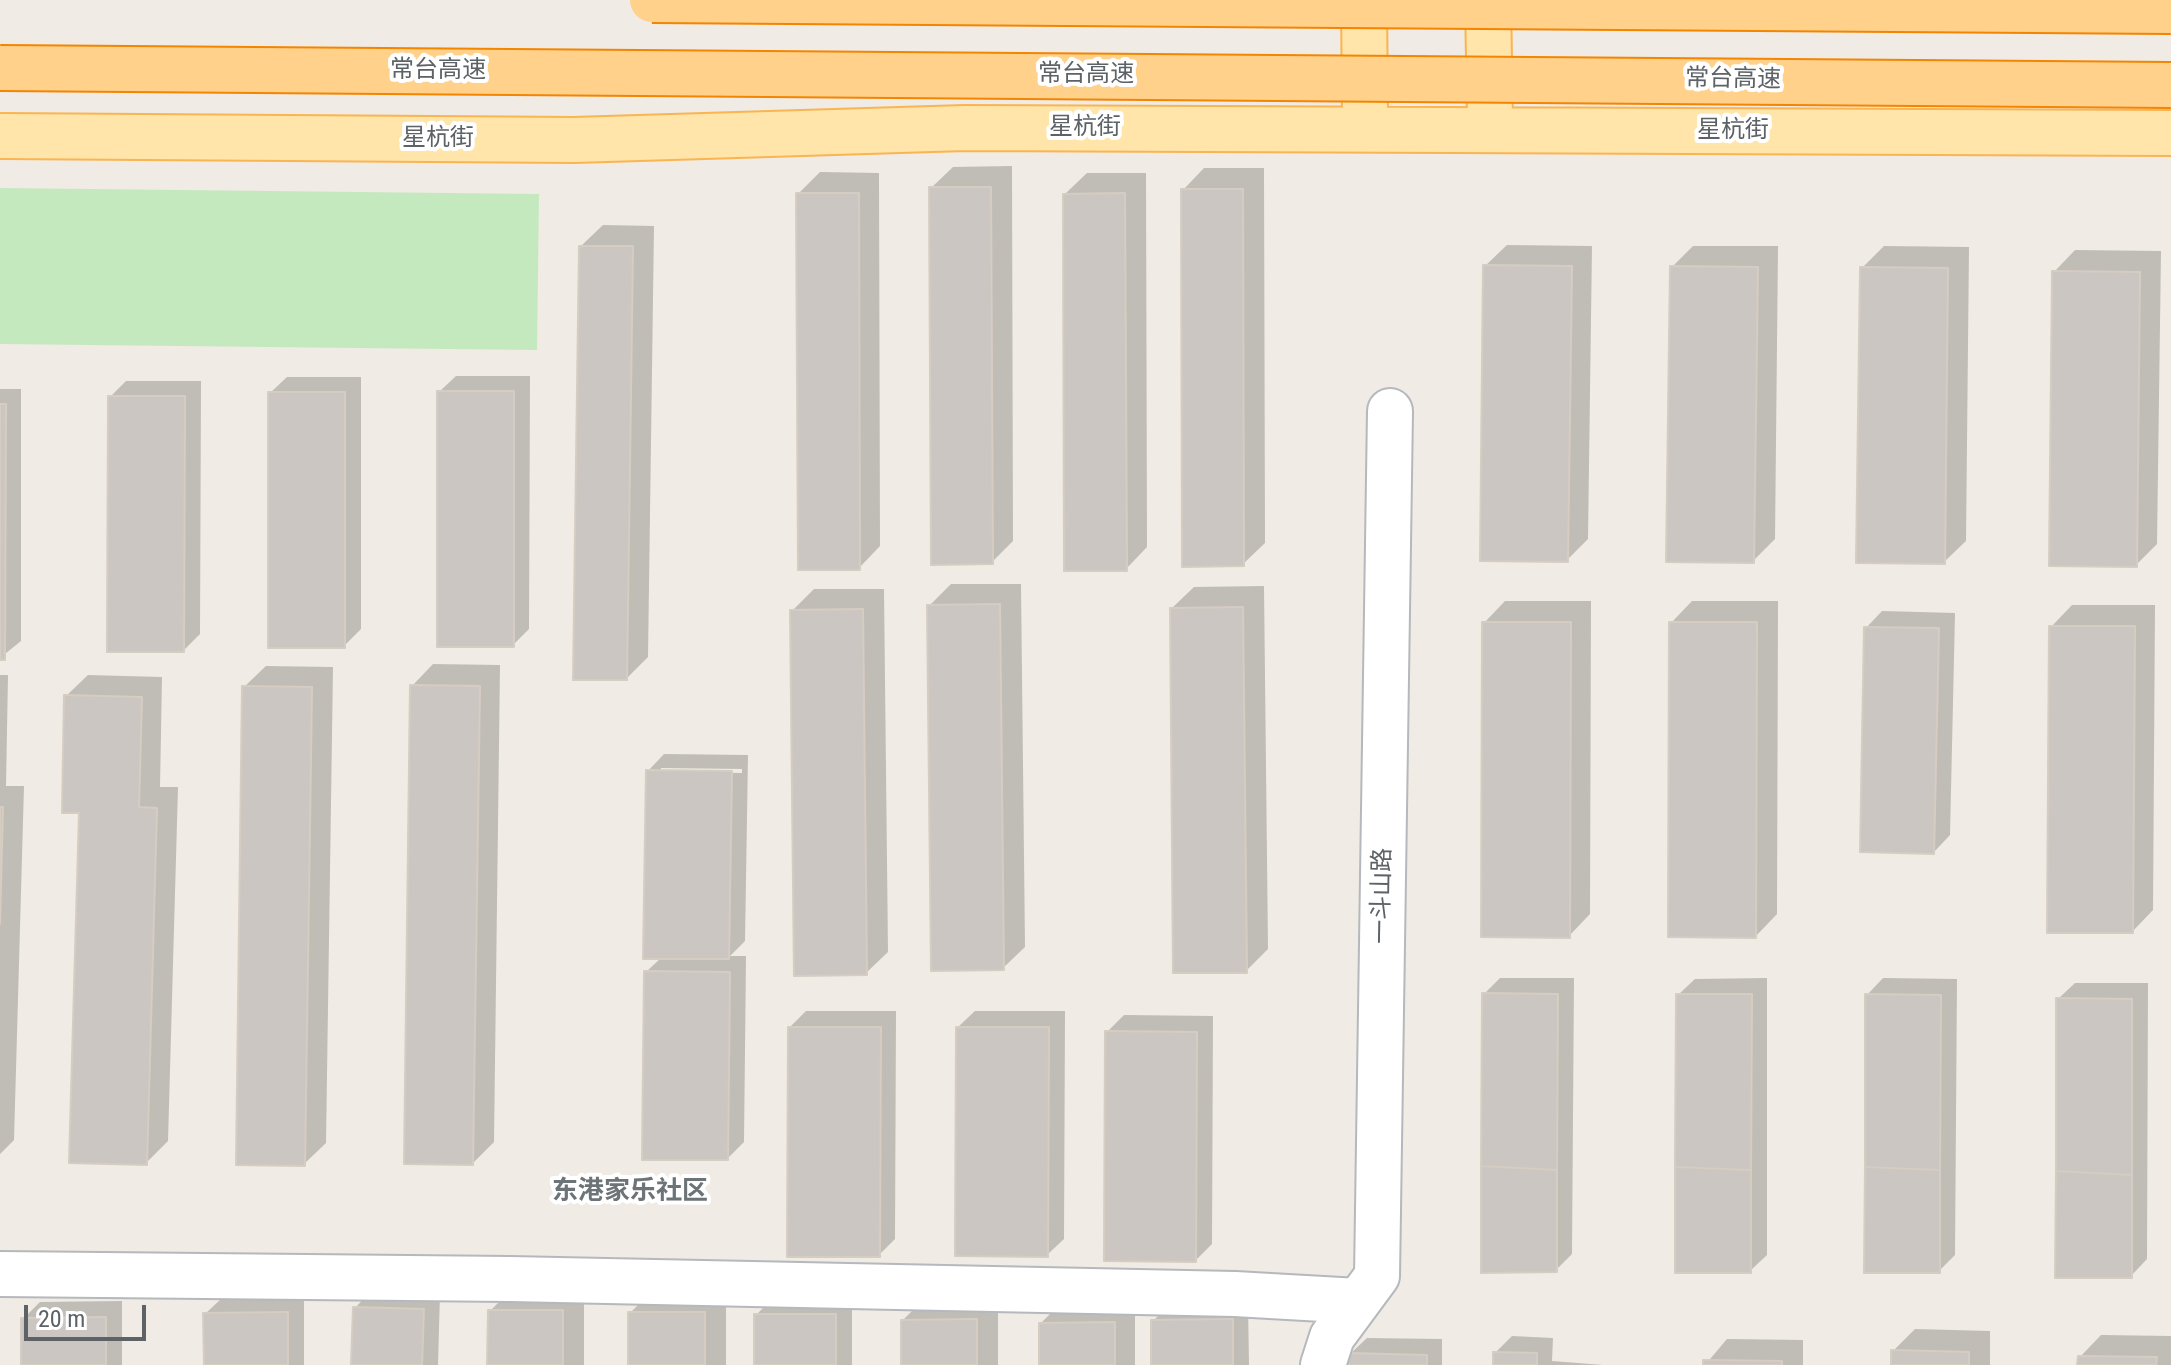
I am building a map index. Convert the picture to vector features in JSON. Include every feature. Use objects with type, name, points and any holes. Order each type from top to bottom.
[{"type":"highway","points":[[652,0],[2171,11]]},
{"type":"highway","name":"常台高速","points":[[0,68],[2171,85]]},
{"type":"main road","points":[[1364,0],[1365,129]]},
{"type":"main road","points":[[1488,0],[1490,129]]},
{"type":"main road","name":"星杭街","points":[[0,136],[544,139],[965,128],[2171,133]]},
{"type":"street","name":"一斗山路","points":[[1323,1365],[1332,1337],[1377,1276],[1390,411]]},
{"type":"street","points":[[0,1274],[526,1280],[1235,1294],[1358,1301]]},
{"type":"green space","points":[[0,188],[539,194],[537,350],[0,344]]},
{"type":"building","points":[[929,187],[991,187],[993,564],[931,565]]},
{"type":"building","points":[[1181,189],[1243,189],[1244,566],[1182,567]]},
{"type":"building","points":[[796,193],[859,193],[860,570],[798,570]]},
{"type":"building","points":[[1125,193],[1127,571],[1064,571],[1063,194]]},
{"type":"building","points":[[579,246],[633,246],[627,680],[573,680]]},
{"type":"building","points":[[1483,265],[1572,266],[1568,562],[1480,561]]},
{"type":"building","points":[[1670,266],[1758,267],[1754,563],[1666,562]]},
{"type":"building","points":[[1860,267],[1948,268],[1945,564],[1856,563]]},
{"type":"building","points":[[2052,271],[2140,272],[2137,567],[2049,566]]},
{"type":"building","points":[[437,391],[514,391],[514,647],[437,647]]},
{"type":"building","points":[[268,392],[345,392],[345,648],[268,648]]},
{"type":"building","points":[[108,396],[185,396],[184,652],[107,652]]},
{"type":"building","points":[[0,404],[6,404],[5,660],[0,660]]},
{"type":"building","points":[[1000,604],[1004,970],[931,971],[927,605]]},
{"type":"building","points":[[1243,607],[1247,973],[1173,973],[1170,608]]},
{"type":"building","points":[[863,609],[867,975],[794,976],[790,610]]},
{"type":"building","points":[[1482,622],[1571,622],[1570,938],[1481,937]]},
{"type":"building","points":[[1669,622],[1757,622],[1756,938],[1668,937]]},
{"type":"building","points":[[2049,626],[2135,626],[2133,933],[2047,933]]},
{"type":"building","points":[[1864,627],[1939,628],[1934,854],[1860,852]]},
{"type":"building","points":[[410,685],[480,686],[473,1165],[404,1164]]},
{"type":"building","points":[[242,686],[312,687],[305,1166],[236,1165]]},
{"type":"building","points":[[64,695],[142,697],[139,807],[157,808],[147,1165],[69,1163],[79,813],[62,813]]},
{"type":"building","points":[[646,770],[732,771],[729,959],[643,959]]},
{"type":"building","points":[[0,807],[3,807],[0,924]]},
{"type":"building","points":[[644,971],[730,972],[728,1160],[642,1160]]},
{"type":"building","points":[[1482,993],[1558,994],[1557,1170],[1481,1166]]},
{"type":"building","points":[[1676,994],[1752,994],[1751,1170],[1675,1167]]},
{"type":"building","points":[[1865,994],[1941,995],[1940,1170],[1865,1167]]},
{"type":"building","points":[[2056,998],[2132,999],[2132,1175],[2056,1171]]},
{"type":"building","points":[[788,1027],[881,1027],[880,1257],[787,1257]]},
{"type":"building","points":[[956,1027],[1049,1027],[1048,1257],[955,1256]]},
{"type":"building","points":[[1105,1031],[1197,1032],[1196,1262],[1104,1261]]},
{"type":"building","points":[[1481,1166],[1557,1170],[1557,1272],[1481,1273]]},
{"type":"building","points":[[1675,1167],[1751,1170],[1751,1273],[1675,1273]]},
{"type":"building","points":[[1865,1167],[1940,1170],[1940,1273],[1864,1273]]},
{"type":"building","points":[[2056,1171],[2132,1175],[2132,1278],[2055,1278]]},
{"type":"building","points":[[353,1307],[424,1309],[422,1365],[351,1365]]},
{"type":"building","points":[[488,1310],[563,1310],[563,1365],[487,1365]]},
{"type":"building","points":[[288,1312],[288,1365],[204,1365],[203,1313]]},
{"type":"building","points":[[628,1312],[705,1312],[705,1365],[628,1365]]},
{"type":"building","points":[[754,1314],[836,1314],[836,1365],[754,1365]]},
{"type":"building","points":[[106,1317],[106,1365],[21,1365],[21,1318]]},
{"type":"building","points":[[977,1319],[977,1365],[901,1365],[901,1320]]},
{"type":"building","points":[[1233,1319],[1233,1365],[1151,1365],[1151,1320]]},
{"type":"building","points":[[1115,1322],[1115,1365],[1039,1365],[1039,1323]]},
{"type":"building","points":[[1891,1350],[1969,1352],[1969,1365],[1891,1365]]},
{"type":"building","points":[[1493,1352],[1537,1353],[1537,1365],[1493,1365]]},
{"type":"building","points":[[1348,1353],[1427,1355],[1427,1365],[1348,1365]]},
{"type":"building","points":[[2078,1356],[2157,1357],[2156,1365],[2077,1365]]},
{"type":"building","points":[[1703,1360],[1782,1361],[1782,1365],[1703,1365]]},
{"type":"district","name":"东港家乐社区","points":[[630,1192]]}]
